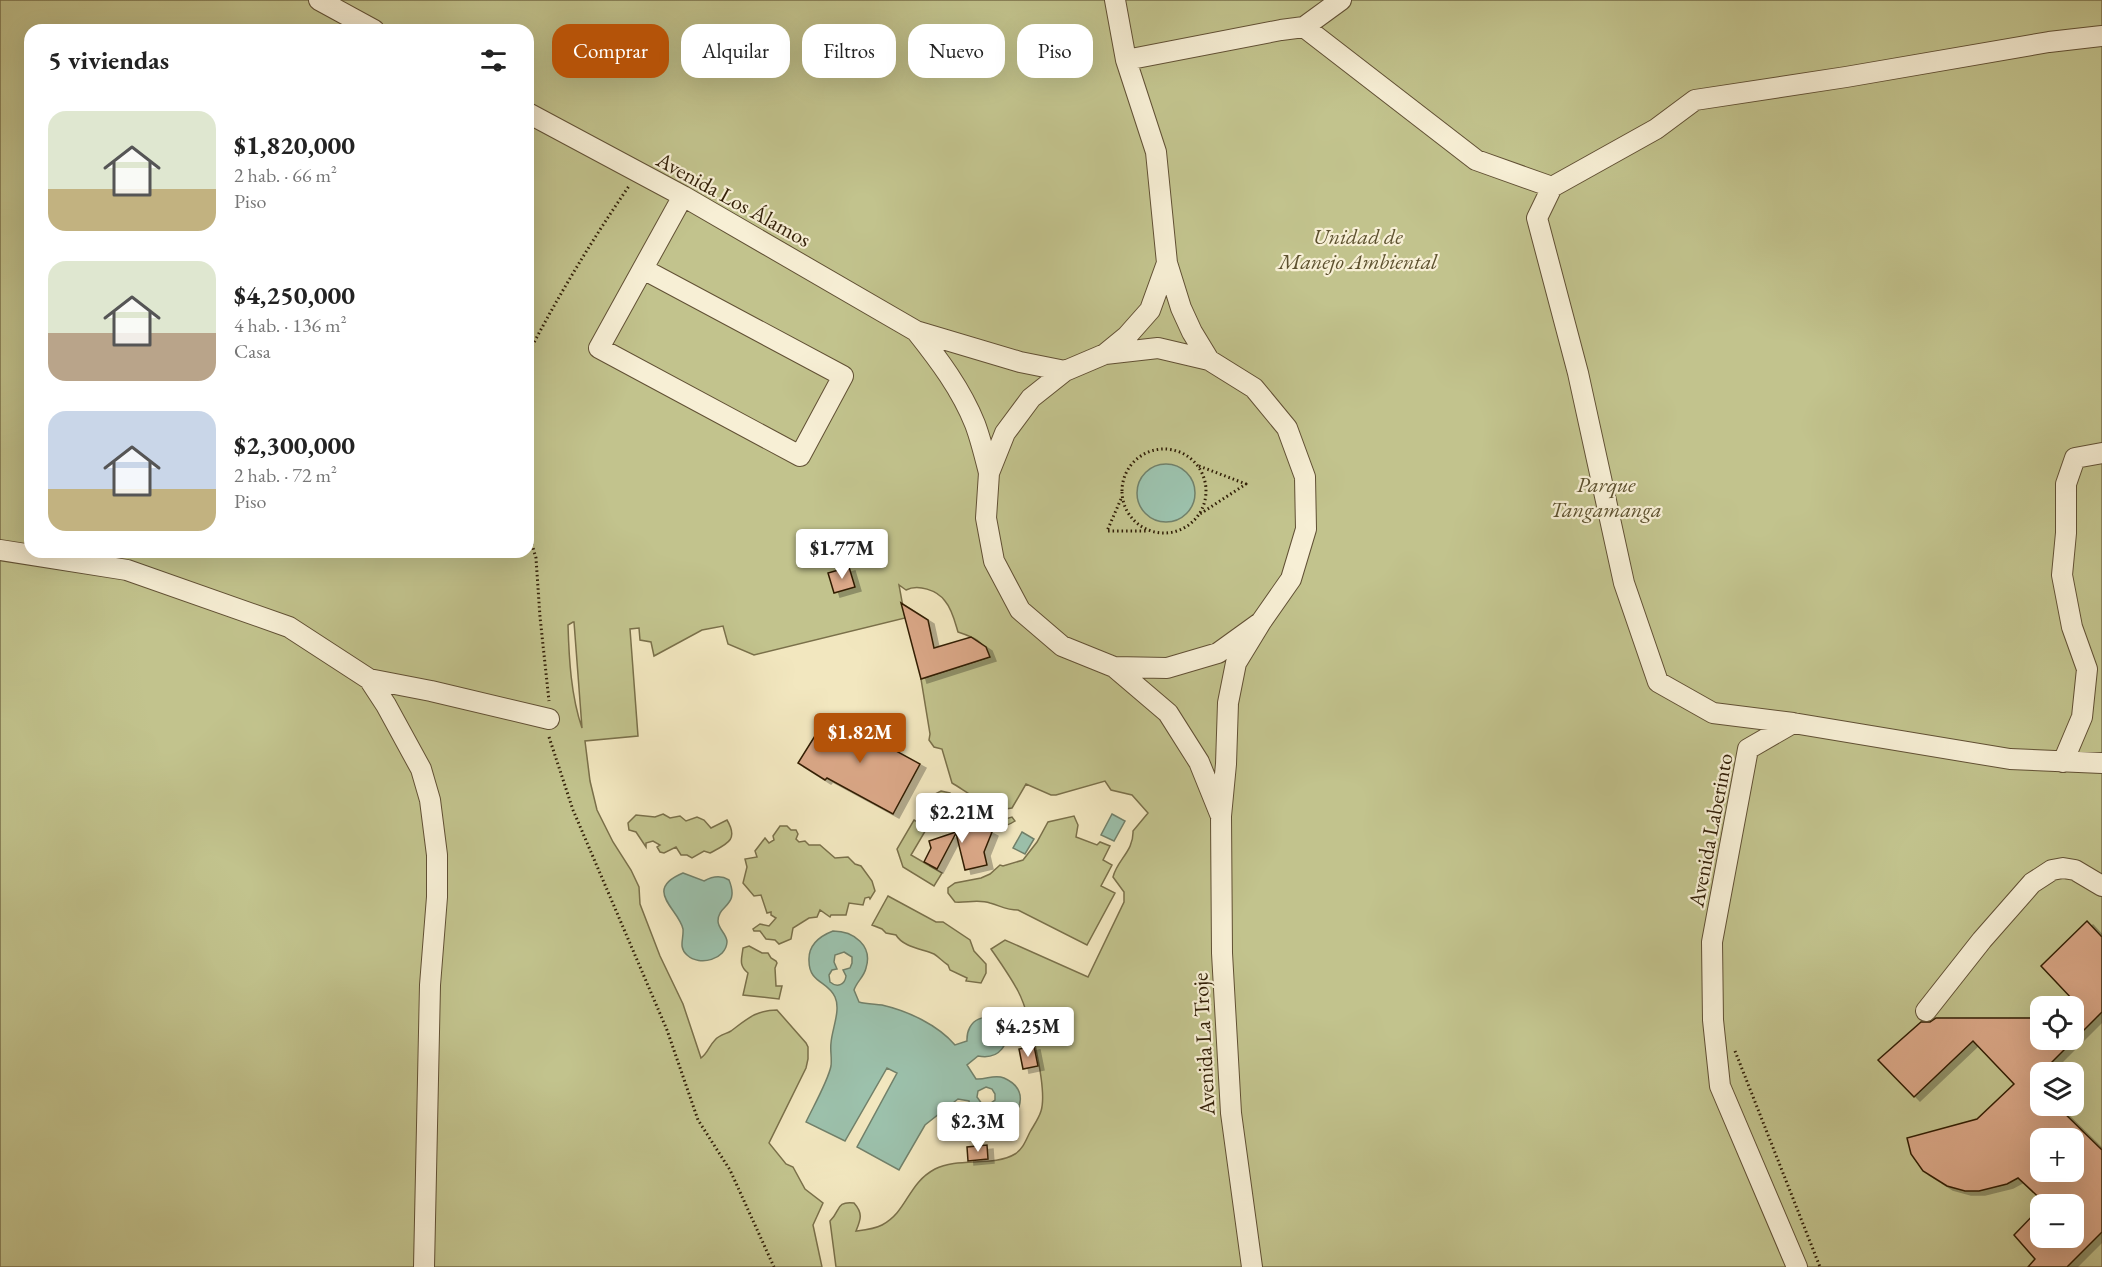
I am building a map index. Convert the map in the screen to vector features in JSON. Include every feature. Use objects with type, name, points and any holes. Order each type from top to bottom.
[{"type":"street","points":[[319,0],[363,24]]},
{"type":"street","points":[[1115,0],[1126,60],[1156,152],[1167,263],[1181,308],[1209,360]]},
{"type":"street","points":[[1126,60],[1304,27],[1341,0]]},
{"type":"street","points":[[1304,27],[1476,160],[1552,187]]},
{"type":"street","points":[[2102,36],[2049,42],[1846,78],[1695,100],[1656,129],[1552,187],[1537,218],[1578,373],[1624,583],[1658,682],[1713,713],[1793,723],[2010,759],[2102,763]]},
{"type":"street","name":"Avenida Los Álamos","points":[[534,116],[684,196],[915,330],[1020,362],[1065,371]]},
{"type":"street","points":[[643,269],[843,376],[800,456],[599,348],[643,269],[684,196]]},
{"type":"street","points":[[1106,354],[1127,336],[1150,310],[1167,263]]},
{"type":"street","name":"Avenida Los Álamos","points":[[915,330],[944,366],[961,395],[975,425],[989,473]]},
{"type":"street","points":[[1209,360],[1158,348],[1106,354],[1065,371],[1031,398],[1005,433],[989,473],[986,518],[994,561],[1020,610],[1062,646],[1114,667],[1167,668],[1218,653],[1261,622]]},
{"type":"street","name":"Avenida La Troje","points":[[1209,360],[1254,388],[1287,428],[1305,477],[1306,529],[1291,579],[1236,663],[1228,703],[1227,764],[1221,816],[1222,953],[1231,1113],[1252,1267]]},
{"type":"street","points":[[2063,762],[2082,717],[2087,669],[2072,627],[2062,575],[2066,533],[2066,484],[2075,458],[2102,453]]},
{"type":"street","points":[[0,550],[24,554]]},
{"type":"street","points":[[51,558],[127,570],[289,627],[369,679],[549,719]]},
{"type":"street","name":"Avenida La Troje","points":[[1114,667],[1168,713],[1199,762],[1221,816]]},
{"type":"street","points":[[369,679],[421,769],[430,800],[437,855],[437,897],[430,985],[424,1267]]},
{"type":"street","name":"Avenida Laberinto","points":[[1793,723],[1748,749],[1712,942],[1713,1020],[1720,1086],[1797,1267]]},
{"type":"street","points":[[1926,1011],[1982,940],[2032,883],[2052,870],[2063,868],[2074,870],[2102,886]]},
{"type":"path","points":[[534,343],[592,242],[638,173]]},
{"type":"path","points":[[1149,531],[1136,523],[1127,512],[1122,498],[1122,487],[1129,467],[1138,457],[1150,451],[1163,448],[1176,450],[1189,456],[1198,465],[1207,490],[1205,503],[1199,515]]},
{"type":"path","points":[[1122,498],[1107,531],[1171,533],[1182,530],[1199,515],[1246,484],[1198,465]]},
{"type":"path","points":[[534,551],[549,693],[548,734],[573,810],[667,1030],[698,1120],[730,1170],[774,1267]]},
{"type":"path","points":[[1735,1050],[1820,1267]]},
{"type":"green space","name":"Parque Tangamanga","points":[[0,0],[2102,0],[2102,1267],[836,1267],[830,1221],[841,1205],[854,1203],[859,1210],[860,1220],[856,1231],[870,1229],[891,1219],[919,1182],[935,1169],[954,1163],[1006,1158],[1018,1152],[1022,1147],[1041,1111],[1040,1069],[1032,1032],[1018,991],[991,949],[1005,940],[1088,977],[1124,902],[1124,892],[1113,877],[1115,871],[1131,844],[1133,831],[1148,813],[1132,795],[1111,790],[1105,781],[1056,795],[1026,784],[1012,808],[1004,809],[981,801],[952,783],[942,749],[934,747],[929,740],[921,679],[989,657],[977,640],[958,632],[951,612],[942,597],[927,589],[906,590],[899,585],[905,618],[754,655],[728,644],[723,626],[702,630],[654,656],[651,642],[640,640],[639,628],[630,629],[638,736],[585,741],[590,781],[597,810],[639,887],[640,904],[660,956],[683,1004],[701,1058],[718,1037],[752,1016],[770,1010],[777,1010],[808,1047],[806,1068],[769,1143],[786,1164],[793,1167],[805,1189],[823,1203],[813,1225],[822,1267],[0,1267]],"holes":[[[574,622],[582,728],[573,690],[570,664],[568,625]]]},
{"type":"green space","points":[[941,791],[950,793],[974,811],[995,822],[1012,817],[1015,821],[1006,826],[996,827],[976,824],[940,803],[932,816],[921,810],[927,798]]},
{"type":"green space","points":[[663,814],[670,818],[680,816],[686,821],[697,817],[704,820],[711,828],[727,820],[732,832],[731,837],[726,844],[716,850],[710,853],[704,851],[692,858],[681,855],[676,847],[664,853],[660,852],[657,847],[660,845],[653,841],[646,843],[646,847],[636,832],[629,830],[628,823],[636,815],[655,817]]},
{"type":"green space","points":[[1074,816],[1078,825],[1076,837],[1097,845],[1100,842],[1110,846],[1103,860],[1112,865],[1101,886],[1115,893],[1087,945],[1018,910],[981,901],[955,902],[948,893],[948,888],[955,883],[981,878],[1000,865],[1023,860],[1037,842],[1048,822]]},
{"type":"green space","points":[[914,820],[927,828],[911,855],[942,873],[934,886],[903,867],[897,849]]},
{"type":"green space","points":[[780,826],[796,830],[798,834],[796,839],[799,842],[805,841],[809,845],[820,845],[835,858],[848,857],[861,866],[872,881],[875,891],[870,899],[865,898],[863,905],[849,903],[846,915],[831,915],[830,917],[820,910],[817,917],[809,918],[793,928],[791,939],[779,944],[775,940],[766,939],[760,931],[754,931],[753,929],[760,924],[769,926],[776,918],[771,915],[771,912],[767,913],[761,895],[754,896],[743,883],[747,867],[745,859],[757,857],[755,851],[765,838],[769,843],[774,840],[773,836]]},
{"type":"green space","points":[[888,896],[936,922],[943,922],[970,940],[974,951],[986,964],[986,973],[981,983],[966,981],[967,978],[950,970],[948,965],[934,954],[908,945],[896,935],[886,933],[872,925]]},
{"type":"green space","points":[[749,946],[762,953],[768,953],[776,961],[776,986],[782,986],[779,999],[743,995],[748,973],[742,964],[743,948]]},
{"type":"shaded area","points":[[1160,464],[1172,464],[1187,472],[1195,487],[1195,499],[1187,514],[1172,522],[1160,522],[1145,514],[1137,499],[1137,487],[1145,472]]},
{"type":"shaded area","points":[[1112,814],[1125,821],[1114,841],[1101,835]]},
{"type":"shaded area","points":[[1022,832],[1034,839],[1025,854],[1013,848]]},
{"type":"shaded area","points":[[683,873],[704,881],[717,877],[729,880],[732,895],[721,911],[718,921],[719,927],[726,936],[726,948],[712,959],[705,961],[692,959],[684,952],[683,929],[666,900],[665,886],[671,879]]},
{"type":"shaded area","points":[[841,932],[855,937],[867,953],[864,974],[854,990],[859,1002],[882,1005],[912,1015],[940,1031],[955,1045],[967,1041],[970,1027],[979,1019],[990,1018],[1003,1025],[1006,1038],[1002,1049],[992,1056],[978,1056],[967,1065],[976,1079],[1000,1077],[1017,1088],[1020,1099],[1017,1111],[1009,1121],[998,1127],[986,1127],[976,1119],[969,1101],[958,1099],[925,1125],[899,1170],[857,1147],[897,1073],[887,1068],[845,1141],[806,1122],[831,1066],[831,1046],[837,1002],[832,992],[812,974],[809,961],[810,950],[819,938],[828,933]],"holes":[[[844,952],[852,957],[852,963],[850,968],[843,970],[846,976],[844,982],[835,985],[830,982],[829,975],[832,970],[837,969],[834,962],[835,955]],[[986,1087],[992,1089],[995,1094],[995,1100],[988,1105],[982,1104],[977,1097],[978,1091]]]},
{"type":"building","points":[[849,567],[855,587],[834,593],[828,573]]},
{"type":"building","points":[[901,603],[928,620],[934,648],[971,637],[986,647],[990,657],[921,679]]},
{"type":"building","points":[[828,715],[920,764],[893,814],[827,778],[825,780],[798,763]]},
{"type":"building","points":[[951,811],[992,832],[984,852],[987,865],[965,870],[956,833],[937,869],[924,862],[931,848],[929,841],[956,832]]},
{"type":"building","points":[[2087,921],[2102,937],[2102,1012],[2084,1030],[2084,996],[2069,996],[2041,966]]},
{"type":"building","points":[[1936,1018],[2030,1018],[2030,1050],[2064,1050],[2052,1062],[2030,1062],[2030,1116],[2067,1116],[2080,1128],[2030,1128],[2030,1182],[2084,1182],[2084,1132],[2102,1150],[2102,1232],[2067,1267],[2028,1267],[2035,1259],[2014,1235],[2030,1218],[2030,1248],[2084,1248],[2084,1194],[2035,1194],[2018,1178],[2007,1184],[1979,1191],[1965,1191],[1947,1186],[1923,1171],[1911,1154],[1907,1138],[1977,1119],[2014,1084],[1973,1041],[1914,1097],[1878,1060],[1921,1022],[1930,1022]]},
{"type":"building","points":[[1034,1046],[1038,1066],[1023,1069],[1019,1049]]},
{"type":"building","points":[[987,1145],[988,1159],[968,1161],[967,1147]]},
{"type":"park label","name":"Unidad de Manejo Ambiental","points":[[1358,248]]}]
